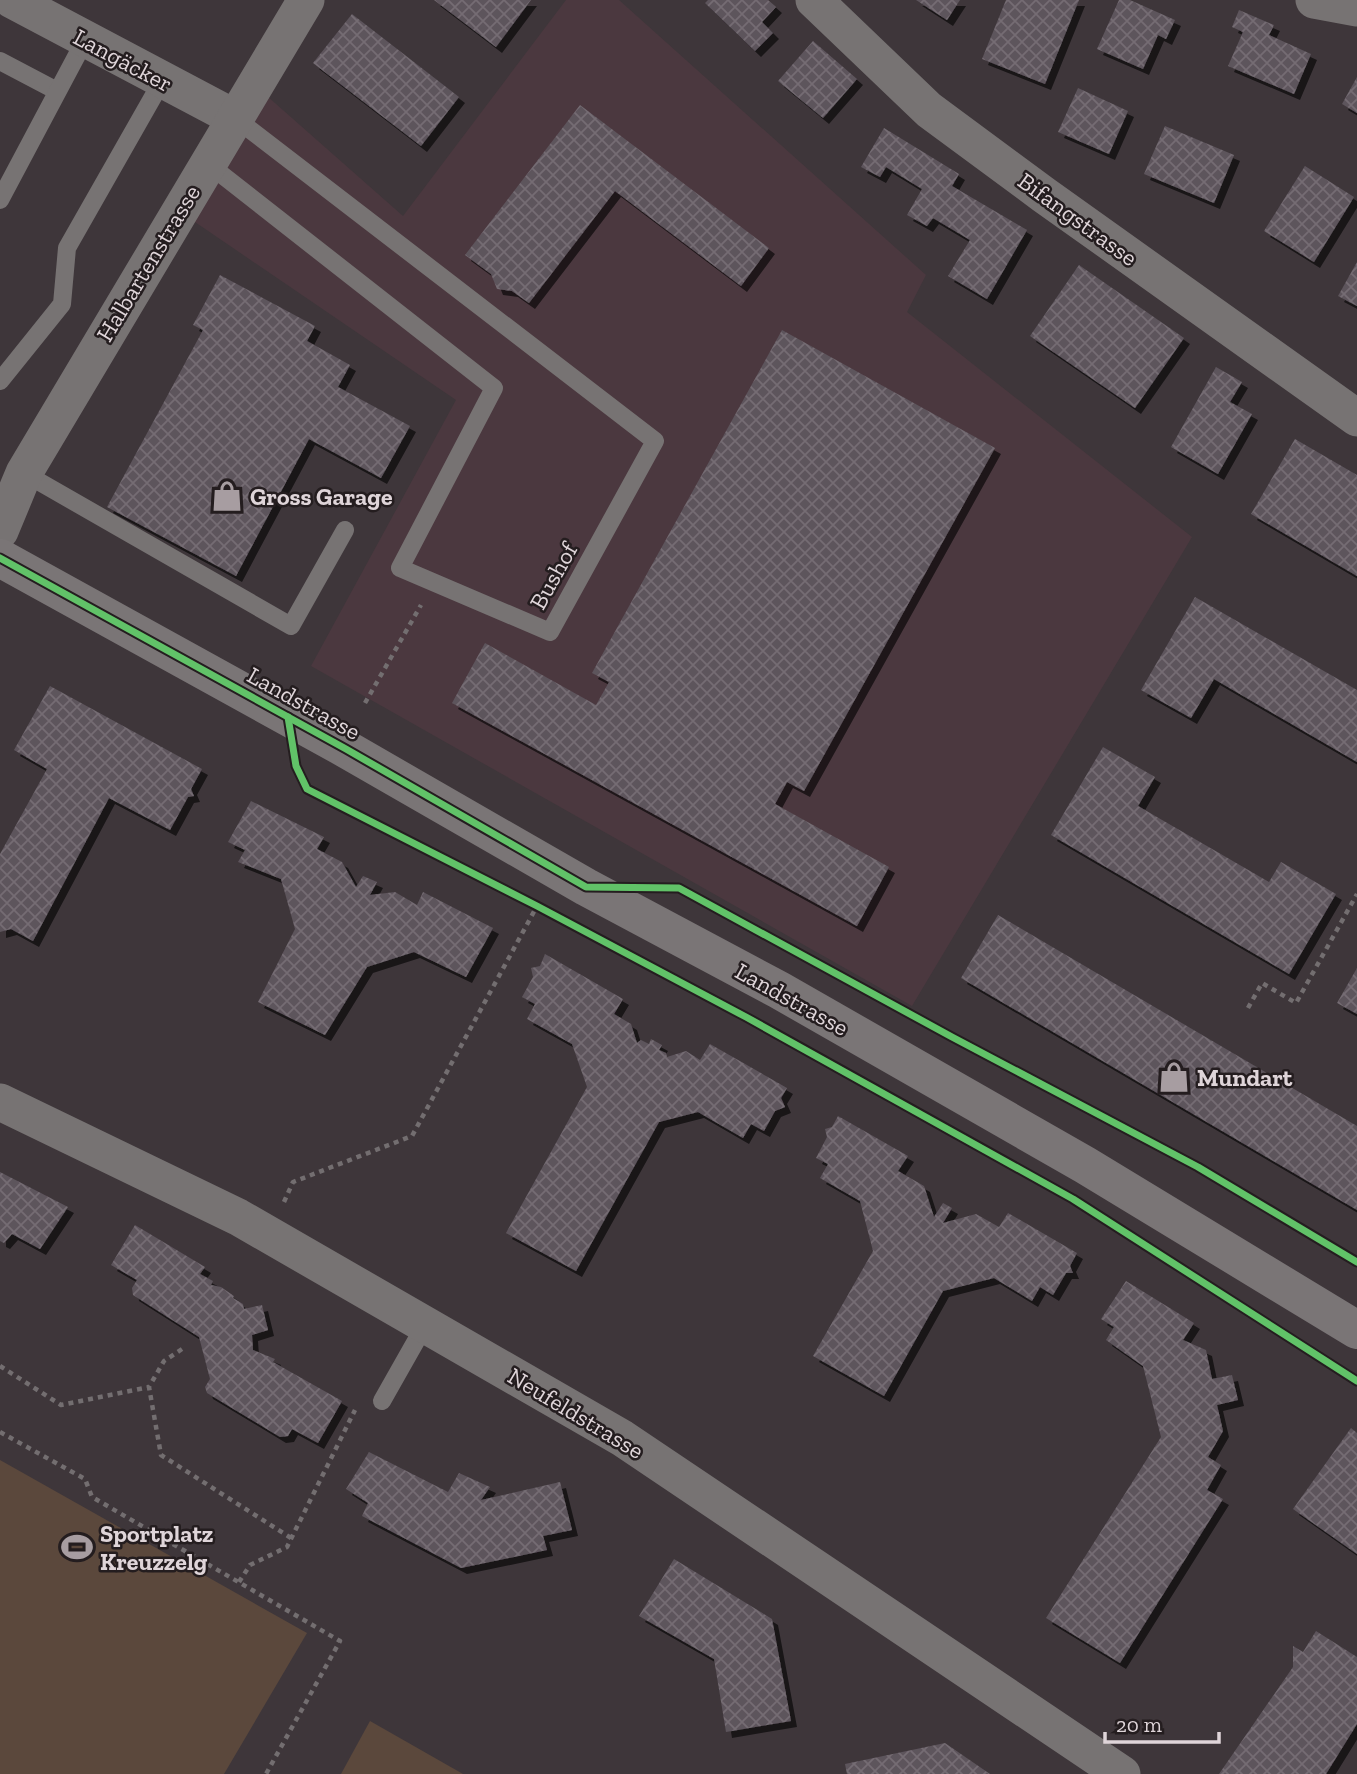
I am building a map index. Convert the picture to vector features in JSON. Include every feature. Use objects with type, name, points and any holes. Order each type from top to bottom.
[{"type":"main road","name":"Landstrasse","points":[[0,558],[346,749],[586,887],[814,1010],[1085,1164],[1357,1331]]},
{"type":"street","name":"Langäcker","points":[[12,0],[235,118]]},
{"type":"street","name":"Halbartenstrasse","points":[[0,531],[24,473],[306,0]]},
{"type":"street","name":"Bifangstrasse","points":[[814,0],[929,110],[1357,418]]},
{"type":"street","points":[[1314,0],[1357,8]]},
{"type":"street","name":"Neufeldstrasse","points":[[0,1102],[238,1217],[622,1438],[1122,1774]]},
{"type":"lane","points":[[0,200],[85,40]]},
{"type":"lane","points":[[0,61],[57,91]]},
{"type":"lane","points":[[0,381],[62,304],[67,248],[162,81]]},
{"type":"lane","name":"Bushof","points":[[207,163],[494,388],[400,568],[550,632],[655,441],[235,118]]},
{"type":"lane","points":[[24,473],[291,626],[345,530]]},
{"type":"lane","points":[[382,1401],[425,1325]]},
{"type":"path","points":[[365,703],[432,582]]},
{"type":"path","points":[[301,778],[307,789],[525,900]]},
{"type":"path","points":[[1248,1008],[1262,983],[1296,1003],[1357,894]]},
{"type":"path","points":[[269,1236],[293,1182],[412,1136],[537,906],[549,912]]},
{"type":"path","points":[[1277,1330],[1357,1381]]},
{"type":"path","points":[[182,1349],[164,1360],[149,1387],[161,1455],[291,1538]]},
{"type":"path","points":[[0,1366],[61,1405],[149,1387]]},
{"type":"path","points":[[239,1582],[250,1565],[288,1547],[353,1411],[382,1401]]},
{"type":"path","points":[[0,1432],[85,1479],[92,1497],[340,1641],[266,1774]]},
{"type":"shaded area","points":[[566,0],[619,0],[926,275],[907,312],[1192,537],[912,1006],[311,666],[456,400],[192,220],[267,96],[403,216]]},
{"type":"shaded area","name":"Sportplatz Kreuzzelg","points":[[0,1460],[307,1633],[224,1774],[0,1774]]},
{"type":"shaded area","points":[[370,1721],[463,1774],[341,1774]]},
{"type":"building","points":[[434,0],[531,0],[496,47]]},
{"type":"building","points":[[708,0],[768,0],[776,7],[762,22],[773,33],[755,51],[705,3]]},
{"type":"building","points":[[916,0],[960,0],[947,20]]},
{"type":"building","points":[[1006,0],[1079,0],[1045,84],[982,59]]},
{"type":"building","points":[[1119,0],[1130,0],[1175,20],[1166,39],[1158,35],[1143,69],[1097,49]]},
{"type":"building","points":[[1239,10],[1274,25],[1269,35],[1311,54],[1294,94],[1228,66],[1243,32],[1232,27]]},
{"type":"building","points":[[352,14],[459,97],[421,146],[313,63]]},
{"type":"building","points":[[813,41],[857,79],[823,118],[778,81]]},
{"type":"building","points":[[1357,77],[1357,113],[1342,104]]},
{"type":"building","points":[[1078,88],[1128,111],[1109,154],[1058,132]]},
{"type":"building","points":[[580,105],[769,248],[741,286],[615,191],[529,303],[512,291],[497,289],[491,274],[465,255]]},
{"type":"building","points":[[1165,126],[1234,155],[1214,203],[1144,174]]},
{"type":"building","points":[[884,128],[959,174],[952,186],[1027,230],[987,299],[948,276],[970,240],[933,218],[927,226],[907,215],[922,189],[886,167],[880,177],[861,167]]},
{"type":"building","points":[[1305,166],[1354,197],[1314,262],[1264,231]]},
{"type":"building","points":[[1357,262],[1357,306],[1338,296]]},
{"type":"building","points":[[1079,265],[1184,338],[1135,408],[1030,336]]},
{"type":"building","points":[[220,275],[315,326],[307,341],[350,365],[338,387],[410,426],[381,478],[309,439],[236,576],[107,507],[203,330],[193,325]]},
{"type":"building","points":[[782,330],[995,448],[804,791],[787,782],[775,804],[889,867],[857,926],[452,703],[485,643],[596,705],[609,682],[592,673]]},
{"type":"building","points":[[1216,367],[1242,382],[1230,402],[1252,414],[1218,474],[1171,447]]},
{"type":"building","points":[[1295,439],[1357,475],[1357,576],[1251,514]]},
{"type":"building","points":[[1195,597],[1357,690],[1357,762],[1214,679],[1191,718],[1141,690]]},
{"type":"building","points":[[50,686],[202,769],[191,789],[194,796],[188,797],[170,830],[109,798],[33,941],[11,929],[0,932],[0,854],[47,769],[14,750]]},
{"type":"building","points":[[1103,747],[1155,777],[1138,806],[1269,882],[1281,862],[1336,894],[1289,974],[1051,835]]},
{"type":"building","points":[[251,801],[324,837],[317,849],[342,862],[356,887],[363,876],[377,882],[370,895],[395,892],[417,905],[423,892],[493,928],[466,977],[414,952],[367,967],[325,1035],[258,1002],[295,929],[281,879],[238,862],[245,850],[228,842]]},
{"type":"building","points":[[998,915],[1357,1126],[1357,1210],[961,978]]},
{"type":"building","points":[[545,954],[623,999],[614,1014],[631,1024],[637,1043],[641,1040],[649,1044],[651,1039],[662,1045],[659,1050],[666,1053],[667,1057],[686,1051],[700,1060],[710,1044],[787,1088],[781,1098],[785,1107],[775,1111],[764,1131],[751,1124],[743,1138],[698,1112],[659,1122],[576,1271],[506,1233],[587,1087],[572,1044],[527,1019],[535,1004],[522,997],[533,977],[531,968],[540,966]]},
{"type":"building","points":[[1357,968],[1357,1014],[1337,1003]]},
{"type":"building","points":[[838,1116],[908,1156],[898,1171],[924,1186],[934,1217],[943,1203],[952,1208],[943,1223],[976,1214],[999,1227],[1008,1213],[1077,1253],[1070,1266],[1073,1273],[1066,1273],[1053,1295],[1040,1287],[1032,1301],[994,1278],[943,1291],[884,1396],[813,1356],[873,1251],[860,1201],[820,1178],[828,1164],[816,1158],[827,1137],[825,1129],[832,1127]]},
{"type":"building","points":[[0,1172],[68,1207],[40,1249],[12,1234],[4,1243],[0,1241]]},
{"type":"building","points":[[135,1225],[205,1267],[200,1274],[213,1281],[211,1285],[221,1287],[234,1296],[233,1298],[243,1304],[244,1309],[262,1305],[268,1330],[252,1335],[253,1350],[275,1359],[273,1362],[342,1401],[318,1443],[292,1429],[288,1436],[280,1437],[207,1393],[205,1387],[210,1379],[199,1337],[133,1295],[132,1288],[137,1280],[111,1265]]},
{"type":"building","points":[[1126,1281],[1194,1323],[1183,1340],[1206,1350],[1212,1379],[1232,1375],[1238,1400],[1217,1405],[1223,1431],[1208,1457],[1221,1465],[1207,1490],[1223,1499],[1120,1663],[1046,1618],[1161,1437],[1143,1366],[1106,1340],[1114,1327],[1101,1319]]},
{"type":"building","points":[[1351,1428],[1357,1433],[1357,1554],[1293,1509]]},
{"type":"building","points":[[369,1452],[448,1492],[459,1473],[490,1487],[481,1500],[560,1482],[572,1530],[543,1536],[547,1550],[461,1568],[362,1516],[368,1503],[346,1489]]},
{"type":"building","points":[[674,1559],[772,1619],[791,1721],[726,1732],[714,1659],[639,1616]]},
{"type":"building","points":[[1316,1631],[1357,1657],[1357,1724],[1326,1774],[1219,1774],[1293,1667],[1293,1646],[1303,1652]]},
{"type":"building","points":[[945,1743],[990,1774],[847,1774],[845,1764]]},
{"type":"cycle path","points":[[0,558],[346,749],[586,887],[679,888],[1198,1167],[1357,1262]]},
{"type":"cycle path","points":[[288,717],[296,766],[307,789],[537,906],[746,1017],[1073,1199],[1357,1381]]},
{"type":"place","name":"Gross Garage","points":[[227,496]]},
{"type":"place","name":"Mundart","points":[[1174,1077]]},
{"type":"place","name":"Sportplatz Kreuzzelg","points":[[77,1547]]}]
